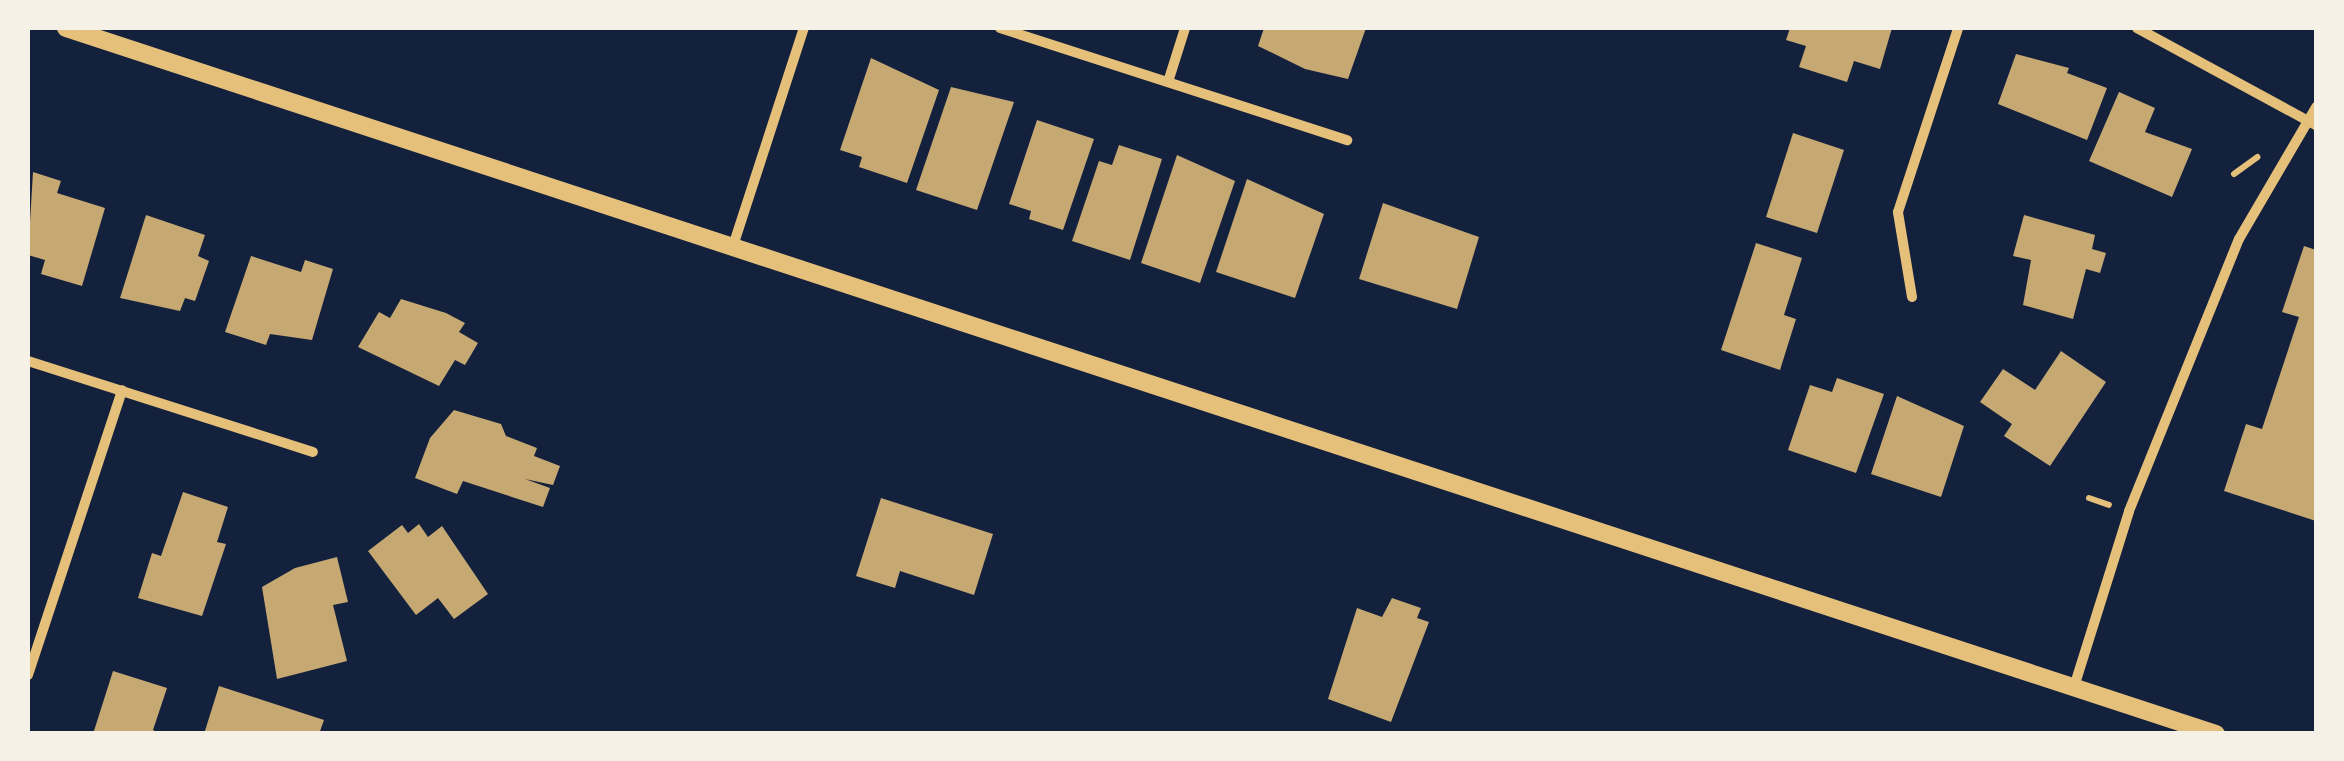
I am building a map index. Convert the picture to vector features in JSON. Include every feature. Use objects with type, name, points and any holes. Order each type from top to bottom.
[{"type":"street","points":[[66,28],[2216,734]]},
{"type":"street","points":[[733,246],[804,28]]},
{"type":"street","points":[[1000,28],[1347,140]]},
{"type":"street","points":[[1168,82],[1186,28]]},
{"type":"street","points":[[1912,298],[1898,212],[1958,28]]},
{"type":"street","points":[[2138,28],[2312,122]]},
{"type":"street","points":[[2074,687],[2129,511],[2239,239],[2312,122],[2316,107]]},
{"type":"street","points":[[28,360],[313,452]]},
{"type":"street","points":[[28,676],[122,390]]},
{"type":"building","points":[[1264,28],[1366,28],[1348,79],[1305,69],[1258,46]]},
{"type":"building","points":[[1790,28],[1892,28],[1880,69],[1854,61],[1847,82],[1799,67],[1806,46],[1786,40]]},
{"type":"building","points":[[2016,54],[2069,68],[2067,73],[2107,88],[2087,140],[1998,104]]},
{"type":"building","points":[[871,58],[939,90],[907,183],[859,167],[862,157],[840,150]]},
{"type":"building","points":[[951,87],[1014,102],[977,210],[916,190]]},
{"type":"building","points":[[2119,92],[2155,108],[2145,132],[2192,149],[2172,197],[2089,161]]},
{"type":"building","points":[[1037,120],[1094,139],[1063,230],[1029,219],[1031,211],[1009,204]]},
{"type":"building","points":[[1793,133],[1844,150],[1817,233],[1766,217]]},
{"type":"building","points":[[1119,145],[1162,159],[1130,260],[1072,241],[1099,161],[1112,165]]},
{"type":"building","points":[[1177,155],[1235,181],[1200,283],[1141,263]]},
{"type":"building","points":[[33,172],[61,181],[57,193],[105,208],[82,286],[41,274],[45,260],[28,255]]},
{"type":"building","points":[[1247,179],[1324,214],[1295,298],[1216,272]]},
{"type":"building","points":[[1383,203],[1479,237],[1457,309],[1359,279]]},
{"type":"building","points":[[146,215],[205,235],[198,256],[209,261],[195,301],[185,298],[180,311],[120,298]]},
{"type":"building","points":[[2024,215],[2095,235],[2092,249],[2106,253],[2100,273],[2086,269],[2073,319],[2023,305],[2031,260],[2013,256]]},
{"type":"building","points":[[1756,243],[1802,258],[1784,315],[1796,319],[1780,370],[1721,350]]},
{"type":"building","points":[[2304,246],[2316,250],[2316,521],[2224,491],[2246,424],[2262,429],[2299,317],[2282,312]]},
{"type":"building","points":[[251,256],[301,272],[305,260],[333,269],[312,340],[270,334],[266,345],[225,332]]},
{"type":"building","points":[[401,299],[465,323],[459,332],[478,343],[465,365],[455,360],[439,386],[358,347],[379,312],[390,318]]},
{"type":"building","points":[[2061,351],[2106,382],[2050,466],[2004,436],[2012,424],[1980,402],[2003,369],[2035,390]]},
{"type":"building","points":[[1837,378],[1884,394],[1856,473],[1788,450],[1810,385],[1832,392]]},
{"type":"building","points":[[1897,396],[1964,426],[1941,497],[1871,474]]},
{"type":"building","points":[[454,410],[501,424],[506,436],[537,448],[534,456],[560,466],[553,485],[525,479],[550,488],[543,507],[463,481],[457,494],[415,478],[430,438]]},
{"type":"building","points":[[183,492],[228,507],[217,542],[226,544],[202,616],[138,598],[152,553],[161,556]]},
{"type":"building","points":[[881,498],[993,534],[974,595],[900,571],[895,588],[856,576]]},
{"type":"building","points":[[419,524],[428,537],[442,526],[488,594],[454,619],[438,598],[416,615],[368,551],[402,525],[408,533]]},
{"type":"building","points":[[337,557],[348,602],[333,605],[347,661],[277,679],[262,587],[295,568]]},
{"type":"building","points":[[1392,598],[1421,608],[1417,618],[1429,622],[1391,722],[1328,699],[1357,608],[1382,617]]},
{"type":"building","points":[[113,671],[167,688],[153,730],[160,734],[93,734]]},
{"type":"building","points":[[219,686],[324,720],[319,734],[204,734]]}]
